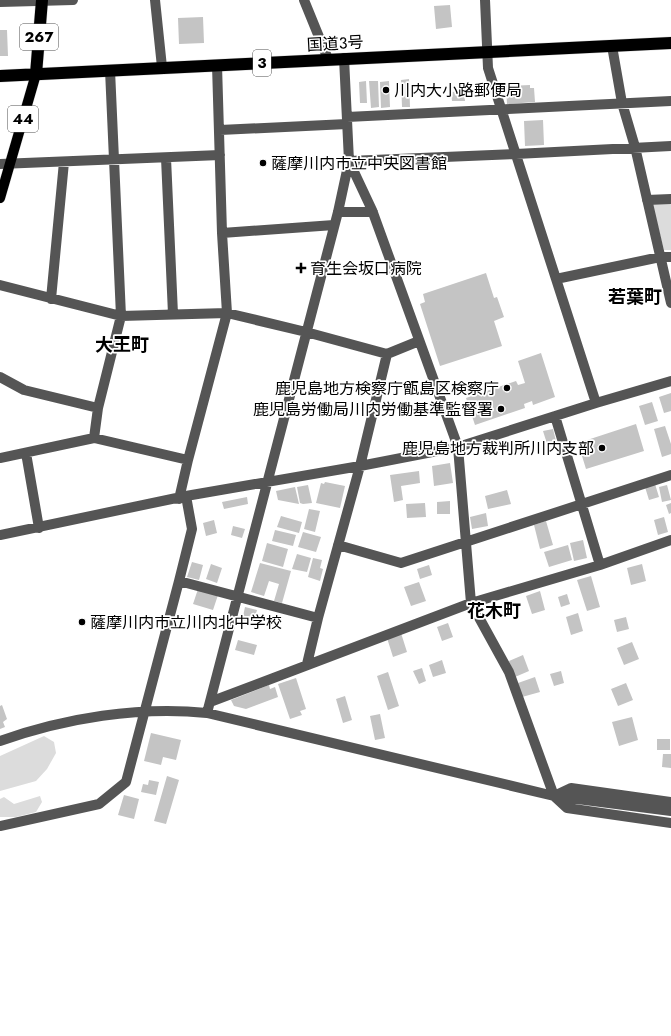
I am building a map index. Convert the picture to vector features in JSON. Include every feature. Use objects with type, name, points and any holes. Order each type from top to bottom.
[{"type":"highway","name":"267","points":[[36,74],[42,1]]},
{"type":"highway","name":"国道3号","points":[[0,76],[671,43]]},
{"type":"main road","name":"44","points":[[0,198],[5,164],[36,74]]},
{"type":"street","points":[[0,2],[73,0]]},
{"type":"street","points":[[155,0],[162,68]]},
{"type":"street","points":[[304,0],[328,59]]},
{"type":"street","points":[[485,0],[488,68],[596,403]]},
{"type":"street","points":[[612,46],[622,103],[671,303]]},
{"type":"street","points":[[208,713],[237,596],[268,483],[338,212],[349,161],[344,58]]},
{"type":"street","points":[[0,826],[99,804],[126,782],[192,529],[183,498],[188,460],[227,312],[222,233],[217,65]]},
{"type":"street","points":[[94,438],[98,408],[121,316],[110,70]]},
{"type":"street","points":[[220,130],[502,109],[671,101]]},
{"type":"street","points":[[349,161],[671,146]]},
{"type":"street","points":[[5,164],[220,155]]},
{"type":"street","points":[[166,158],[173,314]]},
{"type":"street","points":[[349,161],[372,211],[458,447],[471,603],[509,672],[554,796],[567,808],[671,823]]},
{"type":"street","points":[[51,299],[64,162]]},
{"type":"street","points":[[647,200],[671,199]]},
{"type":"street","points":[[338,212],[372,211]]},
{"type":"street","points":[[222,233],[334,225]]},
{"type":"street","points":[[556,279],[660,257],[671,257]]},
{"type":"street","points":[[0,285],[121,316],[227,312],[387,354],[419,341]]},
{"type":"street","points":[[307,664],[318,618],[360,466],[387,354]]},
{"type":"street","points":[[0,377],[24,390],[98,408]]},
{"type":"street","points":[[0,535],[183,498],[458,447],[671,381]]},
{"type":"street","points":[[555,416],[600,565]]},
{"type":"street","points":[[0,458],[94,438],[188,460]]},
{"type":"street","points":[[26,453],[39,528]]},
{"type":"street","points":[[338,545],[401,562],[671,475]]},
{"type":"street","points":[[210,702],[471,603],[600,565],[671,540]]},
{"type":"street","points":[[179,581],[318,618]]},
{"type":"street","points":[[0,741],[38,728],[86,718],[144,712],[188,711],[208,713],[554,796],[671,812]]},
{"type":"street","points":[[554,796],[571,788],[671,802]]},
{"type":"shaded area","points":[[671,201],[671,250],[664,250],[652,203]]},
{"type":"shaded area","points":[[44,736],[54,742],[56,753],[47,769],[36,781],[0,791],[0,756]]},
{"type":"shaded area","points":[[40,796],[42,802],[36,812],[16,817],[0,817],[0,799],[4,797],[14,804]]},
{"type":"building","points":[[450,5],[452,27],[436,29],[434,6]]},
{"type":"building","points":[[203,17],[204,43],[179,44],[178,18]]},
{"type":"building","points":[[0,30],[7,30],[8,56],[0,56]]},
{"type":"building","points":[[409,79],[410,107],[402,107],[401,80]]},
{"type":"building","points":[[366,81],[367,103],[360,103],[359,82]]},
{"type":"building","points":[[369,81],[378,81],[379,107],[371,108]]},
{"type":"building","points":[[389,81],[390,107],[381,108],[380,82]]},
{"type":"building","points":[[530,85],[530,88],[534,88],[535,102],[507,104],[506,86]]},
{"type":"building","points":[[464,91],[465,101],[452,101],[451,92]]},
{"type":"building","points":[[543,120],[544,145],[525,146],[524,121]]},
{"type":"building","points":[[486,273],[494,298],[497,297],[504,317],[494,321],[502,346],[440,366],[420,304],[425,302],[423,294]]},
{"type":"building","points":[[541,353],[555,397],[533,405],[532,401],[524,404],[525,408],[475,425],[466,398],[516,381],[518,385],[525,383],[518,361]]},
{"type":"building","points":[[671,393],[671,411],[664,413],[659,397]]},
{"type":"building","points":[[652,402],[658,421],[645,425],[639,406]]},
{"type":"building","points":[[636,424],[644,451],[586,469],[578,443]]},
{"type":"building","points":[[665,426],[671,444],[671,454],[662,457],[654,429]]},
{"type":"building","points":[[553,429],[557,445],[548,447],[543,431]]},
{"type":"building","points":[[450,463],[453,483],[434,486],[432,466]]},
{"type":"building","points":[[419,471],[420,483],[401,486],[403,500],[394,502],[390,475]]},
{"type":"building","points":[[325,482],[345,486],[340,508],[316,503],[321,483],[324,484]]},
{"type":"building","points":[[655,484],[659,497],[649,500],[645,487]]},
{"type":"building","points":[[308,485],[312,503],[300,503],[297,487]]},
{"type":"building","points":[[667,485],[671,500],[662,502],[659,487]]},
{"type":"building","points":[[295,487],[299,504],[278,500],[276,491]]},
{"type":"building","points":[[507,490],[511,504],[488,509],[485,496]]},
{"type":"building","points":[[247,497],[248,504],[224,509],[222,502]]},
{"type":"building","points":[[450,501],[450,514],[437,514],[437,502]]},
{"type":"building","points":[[425,503],[426,517],[407,518],[406,504]]},
{"type":"building","points":[[671,503],[671,513],[669,514],[666,505]]},
{"type":"building","points":[[309,509],[320,511],[315,532],[304,529]]},
{"type":"building","points":[[486,513],[488,526],[472,529],[470,517]]},
{"type":"building","points":[[281,516],[302,522],[299,533],[277,527]]},
{"type":"building","points":[[664,517],[668,532],[658,535],[654,520]]},
{"type":"building","points":[[214,520],[217,533],[206,536],[203,523]]},
{"type":"building","points":[[546,521],[553,545],[540,549],[534,525]]},
{"type":"building","points":[[233,526],[245,529],[242,538],[231,535]]},
{"type":"building","points":[[275,530],[296,535],[293,546],[272,541]]},
{"type":"building","points":[[303,532],[321,537],[316,552],[298,547]]},
{"type":"building","points":[[583,540],[587,558],[574,561],[570,543]]},
{"type":"building","points":[[267,543],[288,549],[283,567],[262,561]]},
{"type":"building","points":[[568,545],[572,560],[549,567],[544,552]]},
{"type":"building","points":[[297,554],[311,558],[307,572],[292,569]]},
{"type":"building","points":[[313,558],[322,560],[320,568],[323,569],[320,581],[308,577]]},
{"type":"building","points":[[192,562],[203,565],[199,580],[187,577]]},
{"type":"building","points":[[260,563],[291,571],[282,603],[274,601],[279,584],[269,581],[264,596],[251,592]]},
{"type":"building","points":[[211,564],[222,568],[217,583],[206,579]]},
{"type":"building","points":[[642,564],[646,581],[631,585],[627,568]]},
{"type":"building","points":[[429,565],[432,575],[420,579],[417,569]]},
{"type":"building","points":[[591,576],[600,607],[587,611],[577,580]]},
{"type":"building","points":[[419,582],[426,601],[411,606],[404,587]]},
{"type":"building","points":[[198,589],[218,595],[213,610],[193,604]]},
{"type":"building","points":[[540,591],[545,610],[532,614],[526,596]]},
{"type":"building","points":[[567,594],[570,604],[561,607],[558,597]]},
{"type":"building","points":[[245,607],[257,610],[253,624],[242,621]]},
{"type":"building","points":[[578,613],[583,631],[571,635],[566,617]]},
{"type":"building","points":[[626,617],[629,629],[617,632],[614,620]]},
{"type":"building","points":[[448,623],[453,637],[442,641],[437,627]]},
{"type":"building","points":[[401,633],[407,652],[393,657],[387,638]]},
{"type":"building","points":[[238,640],[257,645],[254,655],[235,650]]},
{"type":"building","points":[[632,642],[639,659],[624,665],[617,648]]},
{"type":"building","points":[[523,655],[529,671],[515,677],[509,661]]},
{"type":"building","points":[[442,660],[446,673],[433,677],[429,665]]},
{"type":"building","points":[[422,668],[426,681],[419,684],[413,671]]},
{"type":"building","points":[[561,671],[564,683],[554,686],[550,674]]},
{"type":"building","points":[[388,672],[399,706],[388,710],[377,676]]},
{"type":"building","points":[[535,677],[540,692],[522,697],[518,683]]},
{"type":"building","points":[[296,678],[306,709],[300,711],[302,715],[290,719],[278,684]]},
{"type":"building","points":[[626,683],[633,700],[618,706],[611,689]]},
{"type":"building","points":[[269,685],[270,689],[275,687],[278,697],[246,709],[234,706],[231,700]]},
{"type":"building","points":[[345,696],[352,720],[343,723],[336,699]]},
{"type":"building","points":[[2,705],[7,719],[3,722],[5,727],[0,729],[0,706]]},
{"type":"building","points":[[380,714],[385,738],[375,740],[370,716]]},
{"type":"building","points":[[632,717],[638,740],[619,746],[612,722]]},
{"type":"building","points":[[151,733],[181,740],[176,760],[163,757],[161,765],[144,761]]},
{"type":"building","points":[[657,739],[670,739],[670,750],[657,750]]},
{"type":"building","points":[[663,754],[671,754],[671,768],[662,767]]},
{"type":"building","points":[[167,776],[179,780],[166,824],[154,821]]},
{"type":"building","points":[[149,780],[159,782],[156,795],[141,792],[143,784],[148,785]]},
{"type":"building","points":[[124,795],[139,799],[134,819],[118,815]]},
{"type":"place","name":"川内大小路郵便局","points":[[386,90]]},
{"type":"place","name":"薩摩川内市立中央図書館","points":[[263,163]]},
{"type":"place","name":"育生会坂口病院","points":[[301,268]]},
{"type":"place","name":"鹿児島地方検察庁甑島区検察庁","points":[[507,388]]},
{"type":"place","name":"鹿児島労働局川内労働基準監督署","points":[[501,409]]},
{"type":"place","name":"鹿児島地方裁判所川内支部","points":[[602,448]]},
{"type":"place","name":"薩摩川内市立川内北中学校","points":[[82,622]]},
{"type":"district","name":"若葉町","points":[[635,297]]},
{"type":"district","name":"大王町","points":[[122,345]]},
{"type":"district","name":"花木町","points":[[494,611]]}]
